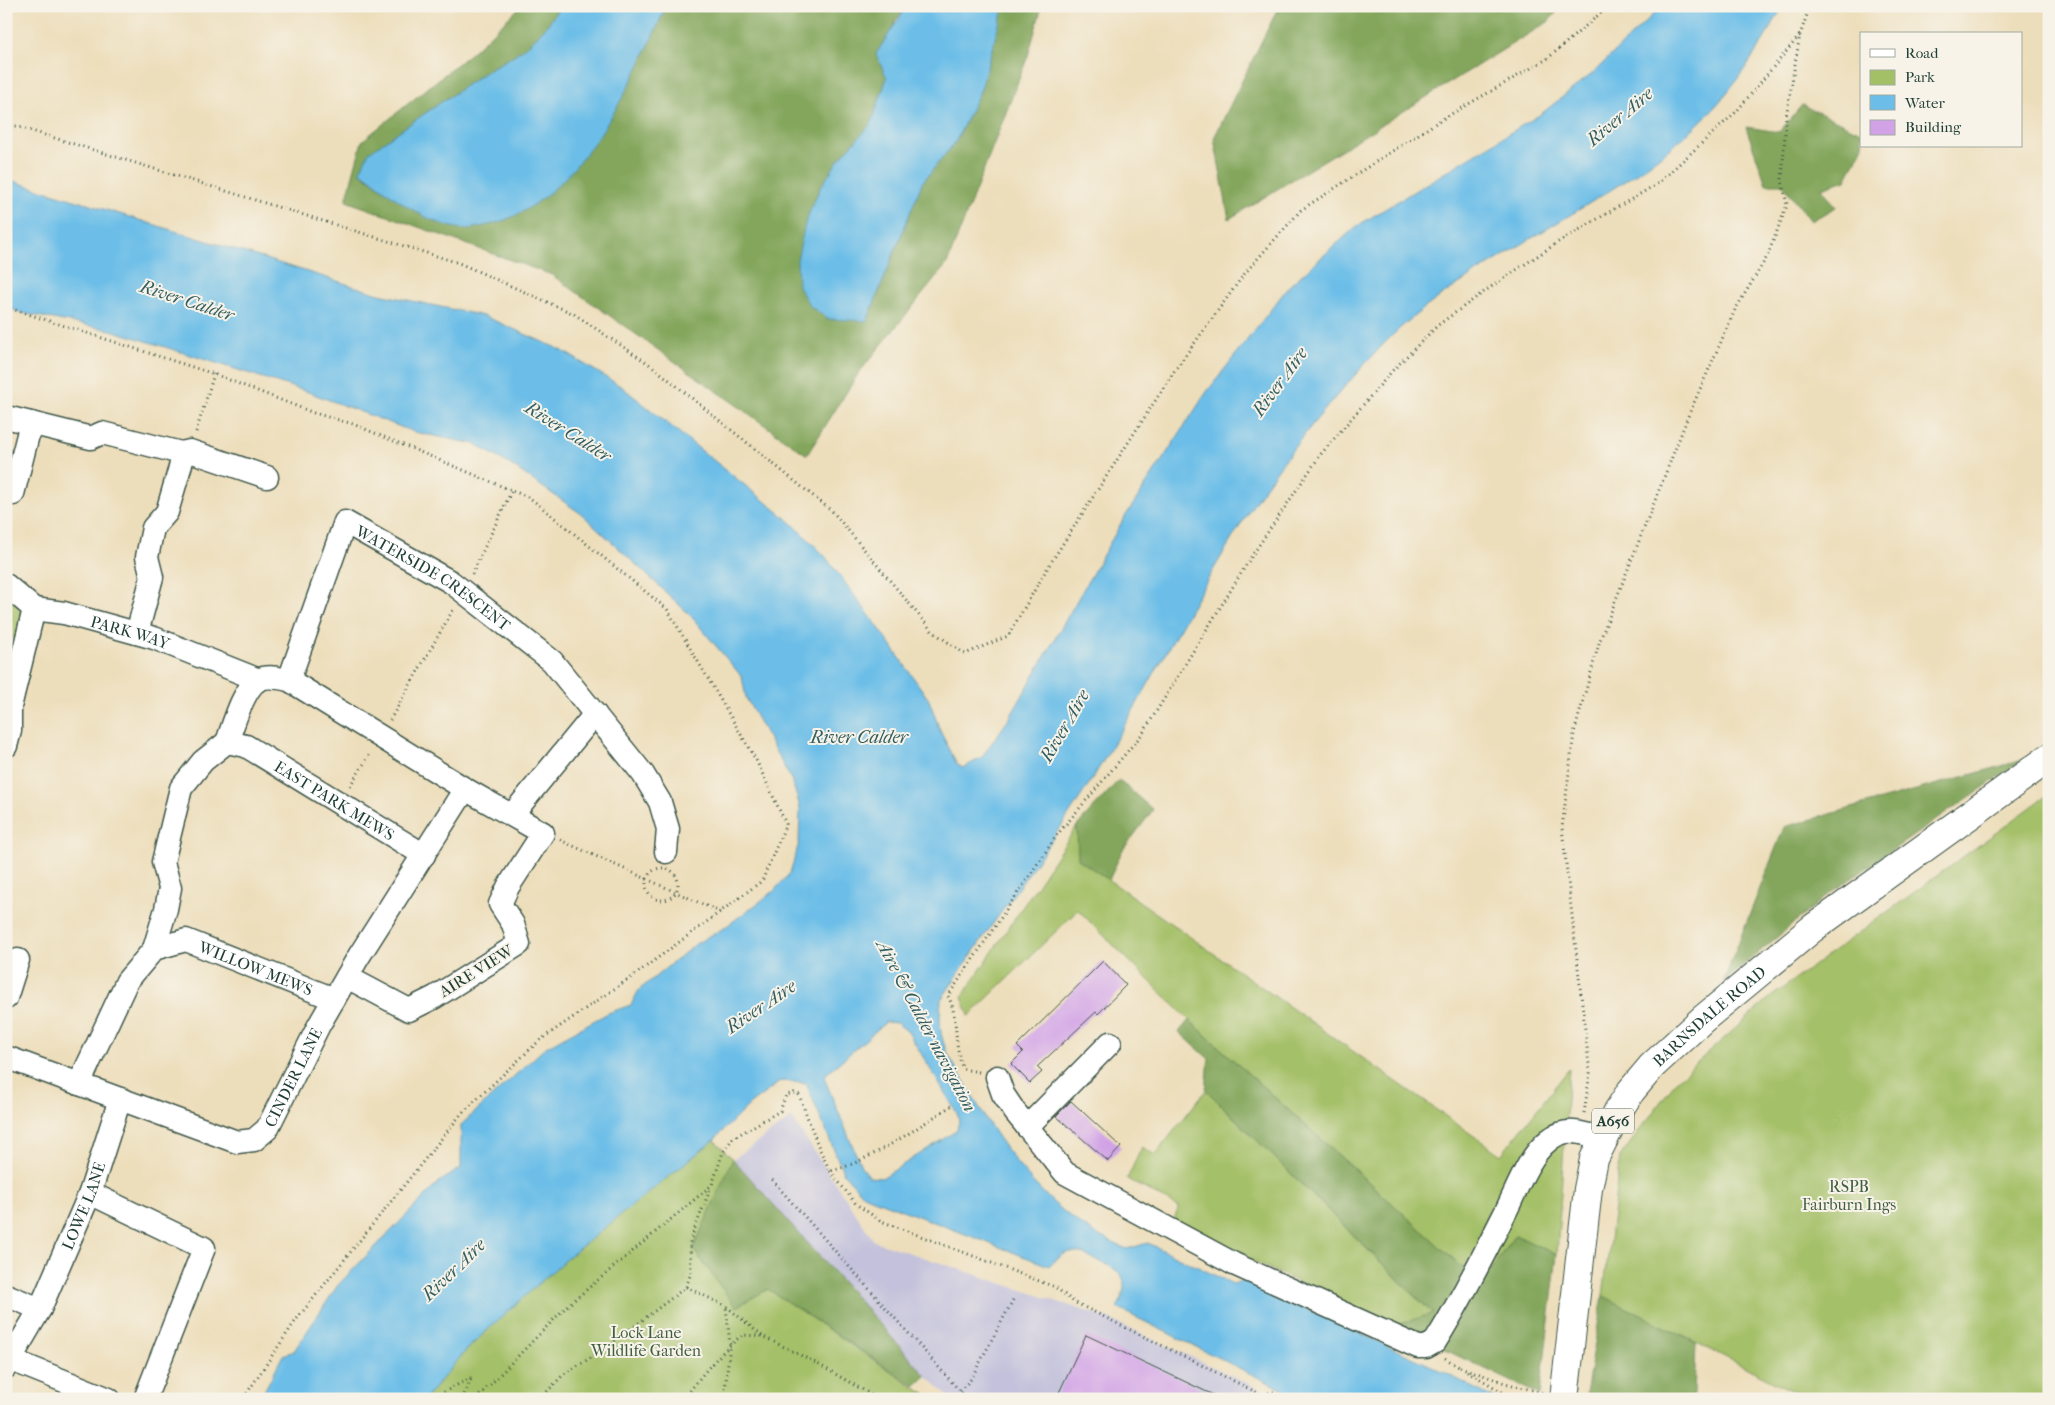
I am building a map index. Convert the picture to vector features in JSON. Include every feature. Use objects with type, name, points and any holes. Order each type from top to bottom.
[{"type":"main road","name":"BARNSDALE ROAD","points":[[1565,1398],[1588,1189],[1594,1159],[1592,1135],[1652,1066],[1730,995],[1857,895],[1916,856],[2049,758]]},
{"type":"street","points":[[6,417],[90,438],[102,433],[185,452],[267,477]]},
{"type":"street","points":[[13,494],[31,423]]},
{"type":"street","points":[[137,633],[152,577],[147,557],[153,528],[167,512],[185,452]]},
{"type":"street","name":"WATERSIDE CRESCENT","points":[[289,680],[345,522],[451,582],[552,661],[643,774],[660,802],[668,829],[666,852]]},
{"type":"street","points":[[6,585],[34,609],[14,661],[10,731],[6,746]]},
{"type":"street","name":"PARK WAY","points":[[34,609],[64,613],[137,633],[259,680],[274,677],[289,680],[465,789],[543,833]]},
{"type":"street","points":[[79,1084],[127,981],[154,949],[170,888],[163,862],[181,788],[203,761],[236,744],[246,693],[259,680]]},
{"type":"street","points":[[512,815],[595,714]]},
{"type":"street","name":"EAST PARK MEWS","points":[[236,744],[424,855]]},
{"type":"street","name":"CINDER LANE","points":[[6,1058],[236,1142],[254,1140],[267,1130],[334,999],[465,789]]},
{"type":"street","name":"AIRE VIEW","points":[[347,977],[409,1010],[434,997],[519,944],[512,924],[500,904],[508,887],[543,833]]},
{"type":"street","name":"WILLOW MEWS","points":[[154,949],[186,940],[334,999]]},
{"type":"street","points":[[6,998],[18,960]]},
{"type":"street","points":[[1026,1127],[1110,1043]]},
{"type":"street","points":[[997,1077],[1003,1094],[1026,1127],[1065,1173],[1234,1264],[1418,1347],[1426,1347],[1435,1342],[1450,1318],[1529,1165],[1549,1140],[1569,1131],[1592,1135]]},
{"type":"street","name":"LOWE LANE","points":[[8,1363],[40,1309],[90,1193],[120,1099]]},
{"type":"street","points":[[90,1193],[204,1248],[145,1399]]},
{"type":"street","points":[[6,1295],[40,1309]]},
{"type":"street","points":[[8,1363],[109,1399]]},
{"type":"path","points":[[6,123],[460,263],[574,314],[652,366],[833,512],[932,631],[965,654],[1008,636],[1048,567],[1175,370],[1245,273],[1302,210],[1439,121],[1547,59],[1609,6]]},
{"type":"path","points":[[1592,1135],[1590,1073],[1562,828],[1574,733],[1600,640],[1681,433],[1735,310],[1768,257],[1787,205],[1782,180],[1786,118],[1800,35],[1810,6]]},
{"type":"path","points":[[997,1077],[963,1068],[957,1053],[953,1005],[948,996],[1057,835],[1143,733],[1253,554],[1321,454],[1393,370],[1438,325],[1560,241],[1657,184],[1736,112],[1800,35]]},
{"type":"path","points":[[185,452],[214,374]]},
{"type":"path","points":[[354,812],[350,785],[381,737],[463,592],[512,490]]},
{"type":"path","points":[[543,833],[720,912]]},
{"type":"path","points":[[659,868],[670,870],[678,882],[676,892],[668,899],[653,898],[646,889],[646,878],[650,873],[659,868]]},
{"type":"path","points":[[243,1399],[296,1320],[462,1113],[517,1061]]},
{"type":"path","points":[[540,1399],[564,1374],[602,1351],[686,1287],[691,1273],[690,1241],[723,1152],[733,1138],[780,1111],[786,1095],[794,1093],[799,1095],[830,1171],[856,1204],[881,1221],[1055,1287],[1074,1302],[1264,1396],[1271,1391],[1287,1399]]},
{"type":"path","points":[[830,1171],[862,1158],[894,1141],[951,1106]]},
{"type":"path","points":[[772,1180],[967,1399]]},
{"type":"path","points":[[476,1399],[567,1306],[712,1185]]},
{"type":"path","points":[[686,1287],[726,1306],[762,1336],[816,1363],[879,1399]]},
{"type":"path","points":[[960,1391],[971,1378],[1014,1298]]},
{"type":"path","points":[[724,1399],[730,1345],[726,1306]]},
{"type":"path","points":[[684,1399],[696,1382],[730,1345],[742,1335],[762,1336]]},
{"type":"path","points":[[1426,1347],[1514,1399]]},
{"type":"path","points":[[1460,1367],[1505,1383],[1565,1398]]},
{"type":"path","points":[[436,1397],[472,1377],[462,1399]]},
{"type":"shaded area","points":[[792,1118],[874,1241],[1107,1318],[1282,1399],[951,1399],[926,1376],[733,1159]]},
{"type":"green space","points":[[521,6],[560,6],[539,35],[522,50],[491,68],[370,152],[360,172],[402,203],[592,144],[623,95],[666,6],[907,6],[895,21],[887,78],[871,124],[839,159],[820,188],[806,220],[850,319],[867,321],[922,183],[956,141],[981,89],[1004,6],[1042,6],[1028,56],[947,264],[858,374],[807,455],[552,275],[346,201],[362,141],[471,53]]},
{"type":"green space","points":[[1279,6],[1562,6],[1548,22],[1229,219],[1214,138]]},
{"type":"green space","points":[[1802,105],[1860,132],[1860,148],[1862,148],[1846,180],[1822,188],[1836,207],[1811,221],[1782,184],[1766,184],[1746,127],[1779,132]]},
{"type":"green space","points":[[6,596],[26,612],[16,637],[6,641]]},
{"type":"green space","points":[[2023,760],[1829,894],[1723,982],[1784,827]]},
{"type":"green space","points":[[1119,780],[1153,810],[1122,851],[1109,880],[1078,859],[1077,826]]},
{"type":"green space","name":"RSPB Fairburn Ings","points":[[2049,794],[2049,1399],[1809,1399],[1603,1296],[1620,1157],[1676,1081],[1772,996]]},
{"type":"green space","points":[[1077,826],[1079,859],[1501,1155],[1569,1069],[1557,1255],[1515,1235],[1481,1284],[1189,1020],[1078,910],[969,1016],[962,997]]},
{"type":"green space","points":[[1189,1020],[1481,1284],[1515,1235],[1557,1255],[1540,1395],[1395,1326],[1433,1313],[1206,1090],[1209,1059],[1179,1032]]},
{"type":"green space","points":[[1206,1090],[1433,1314],[1395,1326],[1172,1224],[1179,1207],[1127,1179],[1142,1147],[1155,1155]]},
{"type":"green space","name":"Lock Lane Wildlife Garden","points":[[714,1140],[733,1159],[693,1249],[736,1307],[768,1289],[932,1399],[425,1399],[464,1353],[528,1292],[589,1240]]},
{"type":"green space","points":[[733,1159],[926,1376],[915,1386],[768,1289],[736,1307],[693,1249]]},
{"type":"green space","points":[[1603,1296],[1696,1343],[1694,1395],[1686,1399],[1596,1399],[1586,1394]]},
{"type":"water","points":[[560,6],[666,6],[636,71],[597,139],[573,169],[546,195],[517,215],[484,226],[465,229],[436,222],[409,208],[360,171],[369,152],[491,68],[522,50],[539,35]]},
{"type":"water","points":[[907,6],[1004,6],[981,89],[956,141],[922,183],[867,321],[828,319],[810,306],[798,286],[797,260],[806,220],[820,188],[839,159],[871,124],[887,78],[876,54]]},
{"type":"water","points":[[1662,6],[1783,6],[1769,31],[1730,89],[1699,123],[1675,145],[1622,183],[1476,273],[1424,308],[1392,335],[1328,406],[1281,464],[1253,505],[1102,763],[941,1000],[940,1028],[946,1050],[982,1113],[1015,1161],[1034,1183],[1076,1221],[1100,1237],[1127,1249],[1148,1243],[1233,1284],[1244,1280],[1438,1369],[1495,1399],[1302,1399],[1117,1308],[1123,1292],[1123,1280],[1121,1275],[1110,1266],[1079,1253],[1069,1252],[1049,1266],[863,1195],[844,1174],[806,1083],[781,1081],[750,1104],[714,1140],[566,1259],[469,1347],[425,1399],[260,1399],[283,1355],[294,1351],[338,1285],[439,1182],[461,1168],[461,1125],[546,1047],[608,1013],[631,1005],[639,990],[697,943],[724,928],[773,892],[790,873],[799,843],[800,807],[792,781],[746,698],[742,677],[690,615],[583,515],[511,465],[475,444],[414,432],[308,392],[111,330],[22,313],[6,307],[6,179],[379,294],[484,316],[561,350],[622,387],[792,523],[824,555],[879,628],[929,700],[941,733],[957,764],[963,768],[981,758],[1009,719],[1123,520],[1206,393],[1289,286],[1357,226],[1541,114],[1594,72]],"holes":[[[886,1022],[897,1023],[908,1032],[957,1113],[959,1122],[956,1131],[882,1178],[870,1177],[861,1166],[825,1080],[826,1074]]]},
{"type":"building","points":[[1103,961],[1126,985],[1098,1014],[1096,1012],[1037,1067],[1042,1072],[1030,1083],[1011,1064],[1023,1052],[1017,1046]]},
{"type":"building","points":[[1071,1101],[1121,1147],[1108,1161],[1056,1116]]},
{"type":"building","points":[[1086,1335],[1222,1399],[1056,1399]]},
{"type":"water label","name":"River Aire","points":[[1620,117]]},
{"type":"water label","name":"River Calder","points":[[187,301]]},
{"type":"water label","name":"River Aire","points":[[1280,382]]},
{"type":"water label","name":"River Calder","points":[[568,432]]},
{"type":"water label","name":"River Aire","points":[[1065,726]]},
{"type":"water label","name":"River Calder","points":[[859,737]]},
{"type":"water label","name":"River Aire","points":[[761,1007]]},
{"type":"water label","name":"Aire & Calder navigation","points":[[926,1026]]},
{"type":"water label","name":"River Aire","points":[[454,1270]]}]
